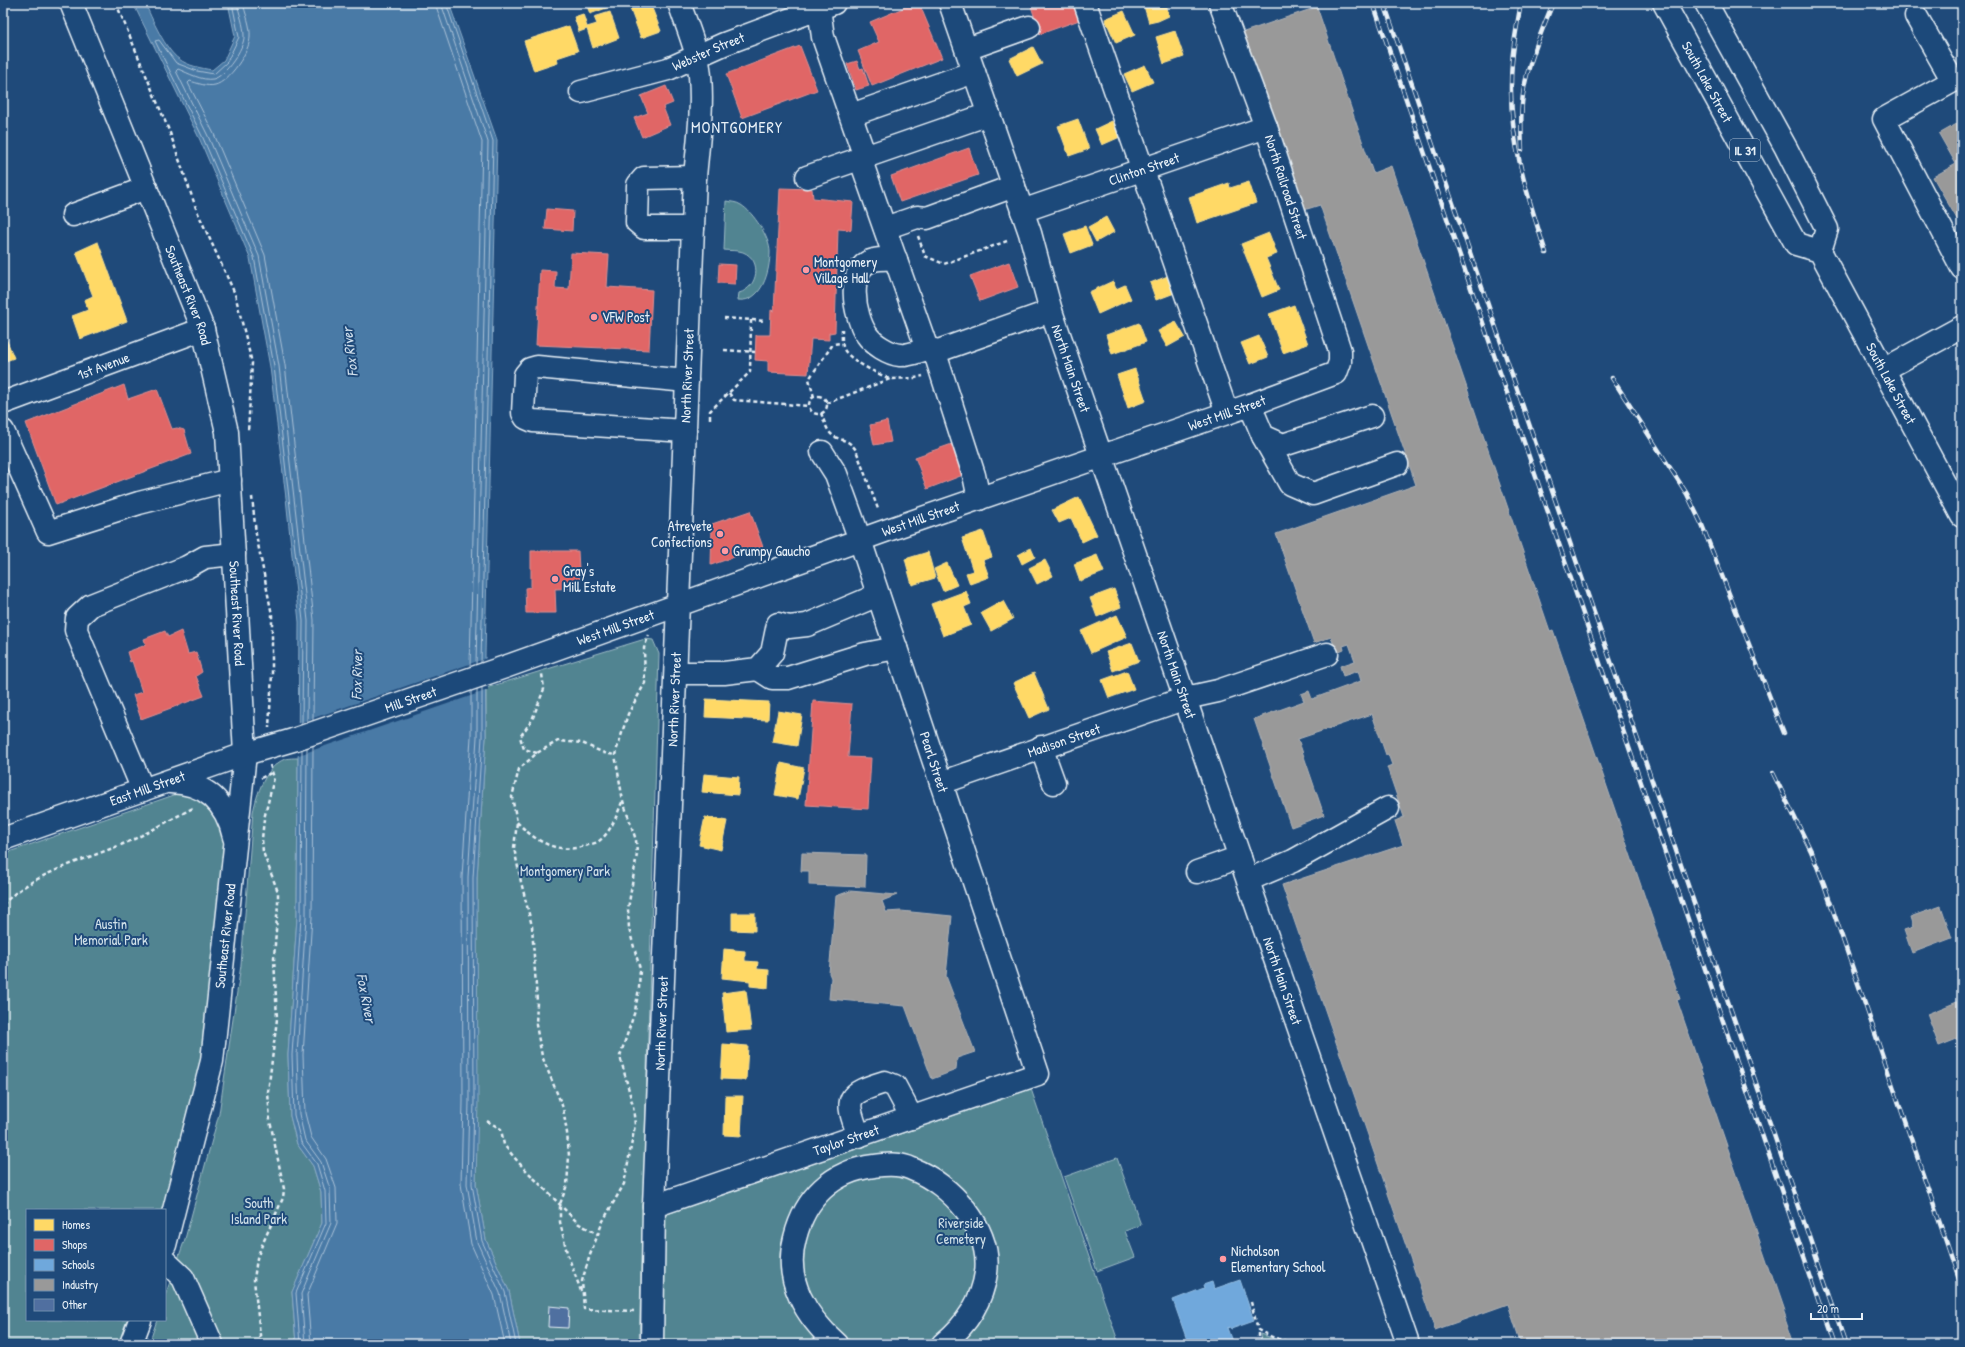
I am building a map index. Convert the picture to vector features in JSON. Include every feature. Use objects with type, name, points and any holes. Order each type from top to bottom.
[{"type":"street","name":"Southeast River Road","points":[[71,3],[203,328],[227,432],[245,754],[212,1061],[166,1241]]},
{"type":"street","name":"North River Street","points":[[652,1344],[654,1206],[695,177],[701,103],[700,76],[696,56],[679,3]]},
{"type":"street","name":"North Main Street","points":[[950,3],[1030,233],[1051,311],[1408,1344]]},
{"type":"street","points":[[1085,3],[1227,413]]},
{"type":"street","name":"North Railroad Street","points":[[1220,3],[1266,127],[1340,352],[1340,362],[1336,372]]},
{"type":"street","name":"South Lake Street","points":[[1664,3],[1796,244],[1820,251],[1962,516]]},
{"type":"street","name":"IL 31","points":[[1706,3],[1786,148],[1827,229],[1820,251]]},
{"type":"street","points":[[818,6],[822,37],[851,115],[885,228],[930,350],[940,371],[974,475],[979,499]]},
{"type":"street","name":"Webster Street","points":[[581,92],[668,69],[818,6]]},
{"type":"street","points":[[1916,16],[1953,81],[1884,119],[1962,268]]},
{"type":"street","points":[[967,49],[1029,27]]},
{"type":"street","points":[[851,115],[974,72]]},
{"type":"street","points":[[807,177],[989,114]]},
{"type":"street","name":"Clinton Street","points":[[1022,211],[1142,168],[1266,127]]},
{"type":"street","points":[[693,228],[644,228],[637,222],[638,185],[644,178],[695,177]]},
{"type":"street","points":[[885,228],[917,217],[927,218],[1014,186]]},
{"type":"street","points":[[73,215],[146,188]]},
{"type":"street","points":[[896,259],[874,260],[863,266],[857,276],[854,296],[867,335],[884,350],[901,356],[930,350],[938,351],[1051,311]]},
{"type":"street","points":[[1883,370],[1962,327]]},
{"type":"street","name":"1st Avenue","points":[[3,403],[203,328]]},
{"type":"street","points":[[685,431],[533,421],[526,418],[523,413],[523,405],[525,375],[530,369],[537,367],[688,381]]},
{"type":"street","name":"West Mill Street","points":[[505,667],[678,604],[1250,405],[1336,372]]},
{"type":"street","points":[[1250,405],[1263,436],[1290,484],[1313,494],[1397,464]]},
{"type":"street","points":[[1263,436],[1283,445],[1372,416]]},
{"type":"street","points":[[3,431],[48,532],[139,503],[230,480]]},
{"type":"street","name":"Pearl Street","points":[[822,452],[836,474],[860,540],[1038,1074]]},
{"type":"street","points":[[143,790],[76,630],[77,618],[91,605],[187,567],[205,557],[234,554]]},
{"type":"street","points":[[758,669],[772,652],[778,624],[790,627],[807,625],[878,595]]},
{"type":"street","points":[[676,673],[724,673],[758,669],[772,678],[788,678],[865,654],[896,648]]},
{"type":"street","name":"Madison Street","points":[[941,783],[1041,747],[1186,698],[1218,691],[1327,654]]},
{"type":"street","name":"Mill Street","points":[[293,740],[505,667]]},
{"type":"street","name":"East Mill Street","points":[[3,839],[245,754],[293,740]]},
{"type":"street","points":[[1041,747],[1054,783]]},
{"type":"street","points":[[166,782],[194,785],[214,799],[226,812],[235,845]]},
{"type":"street","points":[[1248,880],[1293,861],[1388,808]]},
{"type":"street","points":[[1198,872],[1240,857]]},
{"type":"street","name":"Taylor Street","points":[[654,1206],[1038,1074]]},
{"type":"street","points":[[859,1136],[850,1111],[851,1099],[861,1090],[885,1082],[895,1086],[912,1118]]},
{"type":"street","points":[[837,1344],[815,1323],[797,1293],[792,1260],[797,1229],[802,1217],[818,1192],[832,1181],[850,1170],[884,1164],[912,1168],[949,1190],[962,1204],[980,1236],[985,1254],[986,1272],[982,1289],[968,1317],[957,1332],[943,1344]]},
{"type":"street","points":[[166,1262],[183,1278],[212,1344]]},
{"type":"street","points":[[131,1344],[140,1321]]},
{"type":"path","points":[[917,233],[925,256],[944,264],[1007,241]]},
{"type":"path","points":[[724,318],[765,321]]},
{"type":"path","points":[[710,420],[710,411],[750,372],[751,320]]},
{"type":"path","points":[[814,396],[809,380],[833,344],[842,342]]},
{"type":"path","points":[[724,350],[755,352]]},
{"type":"path","points":[[827,403],[890,379],[916,378],[940,371]]},
{"type":"path","points":[[729,393],[734,400],[809,406],[814,413],[821,413],[827,408],[827,403],[822,396],[814,396]]},
{"type":"path","points":[[809,406],[814,396]]},
{"type":"path","points":[[821,413],[827,430],[833,436],[850,442],[856,450],[878,510]]},
{"type":"path","points":[[639,1311],[584,1309],[582,1281],[598,1234],[624,1184],[635,1125],[634,1106],[620,1056],[635,1012],[639,988],[640,969],[629,929],[628,909],[637,854],[636,840],[623,801],[615,755],[628,714],[645,683],[644,648],[649,635]]},
{"type":"path","points":[[537,753],[524,748],[520,737],[532,720],[544,689],[542,673]]},
{"type":"path","points":[[582,1295],[565,1245],[560,1222],[560,1204],[567,1185],[569,1156],[567,1133],[563,1108],[542,1056],[536,1025],[536,995],[532,926],[514,848],[517,822],[512,797],[519,769],[537,753],[558,741],[582,743],[604,753],[615,755]]},
{"type":"path","points":[[241,790],[271,773]]},
{"type":"path","points":[[3,905],[9,898],[30,882],[131,840],[201,803],[214,799]]},
{"type":"path","points":[[517,822],[531,837],[553,847],[574,850],[599,842],[616,820],[623,801]]},
{"type":"path","points":[[487,1121],[501,1129],[504,1145],[519,1163],[579,1224],[598,1234]]},
{"type":"path","points":[[261,1344],[254,1280],[257,1258],[267,1234]]},
{"type":"path","points":[[1251,1302],[1258,1330],[1258,1344]]},
{"type":"path","points":[[1258,1330],[1272,1337],[1296,1344]]},
{"type":"green space","points":[[726,201],[739,204],[751,213],[764,233],[769,246],[770,260],[763,284],[759,291],[746,300],[738,300],[739,293],[750,286],[754,280],[756,267],[749,256],[743,252],[724,250]]},
{"type":"green space","name":"Montgomery Park","points":[[645,639],[653,640],[659,654],[639,1344],[520,1344],[509,1291],[486,1240],[476,1184],[477,878],[486,737],[486,688]]},
{"type":"green space","name":"South Island Park","points":[[290,758],[298,758],[297,917],[288,1055],[290,1116],[297,1144],[313,1166],[321,1192],[322,1223],[292,1292],[296,1344],[149,1344],[157,1321],[166,1321],[166,1293],[185,1239],[219,1114],[241,965],[253,812],[260,789],[267,775],[278,763]]},
{"type":"green space","name":"Austin Memorial Park","points":[[177,794],[195,794],[219,817],[225,843],[204,1060],[165,1209],[26,1209],[26,1321],[132,1321],[123,1344],[3,1344],[3,854]]},
{"type":"green space","name":"Riverside Cemetery","points":[[1031,1089],[1119,1344],[663,1344],[664,1215]]},
{"type":"green space","points":[[1117,1158],[1141,1225],[1125,1231],[1135,1257],[1097,1271],[1064,1177]]},
{"type":"green space","points":[[1260,1334],[1289,1344],[1261,1344]]},
{"type":"water","name":"Fox River","points":[[133,3],[145,3],[159,33],[174,55],[190,65],[212,70],[224,60],[235,36],[228,3],[449,3],[497,140],[485,655],[486,737],[477,878],[478,1101],[476,1184],[486,1240],[509,1291],[520,1344],[296,1344],[292,1292],[322,1223],[321,1192],[313,1166],[297,1144],[290,1116],[288,1055],[297,917],[299,622],[286,498],[270,367],[250,258],[200,140]]},
{"type":"pier","points":[[487,658],[488,690],[296,756],[296,724]]},
{"type":"building: Homes","points":[[586,3],[607,3],[609,7],[590,14]]},
{"type":"building: Homes","points":[[628,3],[650,3],[661,31],[641,38]]},
{"type":"building: Homes","points":[[1143,3],[1166,3],[1169,16],[1149,23]]},
{"type":"building: Homes","points":[[1124,11],[1135,35],[1116,43],[1105,19]]},
{"type":"building: Homes","points":[[610,12],[619,38],[593,48],[587,29],[579,32],[574,17],[583,14],[587,27],[597,24],[594,17]]},
{"type":"building: Homes","points":[[569,26],[578,51],[557,58],[558,63],[534,71],[524,41]]},
{"type":"building: Homes","points":[[1175,31],[1184,57],[1164,64],[1156,37]]},
{"type":"building: Homes","points":[[1033,47],[1042,64],[1017,76],[1009,59]]},
{"type":"building: Homes","points":[[1145,65],[1153,82],[1132,91],[1124,74]]},
{"type":"building: Homes","points":[[1078,119],[1089,149],[1069,156],[1058,126]]},
{"type":"building: Homes","points":[[1112,121],[1120,137],[1102,145],[1095,129]]},
{"type":"building: Homes","points":[[1249,182],[1256,203],[1197,223],[1189,197],[1229,183],[1230,188]]},
{"type":"building: Homes","points":[[1106,217],[1114,232],[1096,242],[1088,227]]},
{"type":"building: Homes","points":[[1085,226],[1092,245],[1071,253],[1064,234]]},
{"type":"building: Homes","points":[[1269,233],[1277,254],[1266,258],[1279,290],[1262,297],[1241,244]]},
{"type":"building: Homes","points":[[98,242],[127,321],[80,339],[72,316],[88,310],[84,300],[93,296],[76,252]]},
{"type":"building: Homes","points":[[1173,274],[1180,291],[1156,300],[1150,283]]},
{"type":"building: Homes","points":[[1113,281],[1116,289],[1125,285],[1131,299],[1098,314],[1089,292]]},
{"type":"building: Homes","points":[[1294,305],[1308,344],[1283,353],[1269,314]]},
{"type":"building: Homes","points":[[1176,322],[1185,337],[1167,347],[1158,331]]},
{"type":"building: Homes","points":[[1139,323],[1146,342],[1112,354],[1106,335]]},
{"type":"building: Homes","points":[[5,336],[14,358],[3,362],[3,337]]},
{"type":"building: Homes","points":[[1259,336],[1268,357],[1250,364],[1241,343]]},
{"type":"building: Homes","points":[[1135,369],[1146,401],[1128,408],[1117,375]]},
{"type":"building: Homes","points":[[1079,497],[1097,535],[1082,542],[1071,518],[1059,523],[1052,510]]},
{"type":"building: Homes","points":[[983,531],[992,557],[983,560],[989,577],[970,584],[966,573],[973,571],[962,538]]},
{"type":"building: Homes","points":[[1031,548],[1035,557],[1022,564],[1018,555]]},
{"type":"building: Homes","points":[[928,552],[935,578],[912,585],[905,559]]},
{"type":"building: Homes","points":[[1097,555],[1104,572],[1080,581],[1074,564]]},
{"type":"building: Homes","points":[[1045,560],[1053,576],[1037,584],[1029,568]]},
{"type":"building: Homes","points":[[947,563],[957,585],[943,591],[934,569]]},
{"type":"building: Homes","points":[[1114,589],[1121,607],[1097,617],[1090,598]]},
{"type":"building: Homes","points":[[966,591],[971,604],[964,607],[971,625],[943,636],[931,604]]},
{"type":"building: Homes","points":[[1003,601],[1013,619],[991,631],[981,613]]},
{"type":"building: Homes","points":[[1117,615],[1127,637],[1091,653],[1081,631]]},
{"type":"building: Homes","points":[[1132,643],[1139,661],[1113,671],[1106,652]]},
{"type":"building: Homes","points":[[1127,671],[1134,689],[1109,698],[1102,680]]},
{"type":"building: Homes","points":[[1034,673],[1049,709],[1029,718],[1013,683]]},
{"type":"building: Homes","points":[[706,699],[769,702],[768,720],[705,717]]},
{"type":"building: Homes","points":[[778,711],[802,715],[797,746],[772,742]]},
{"type":"building: Homes","points":[[781,763],[804,768],[798,799],[775,795]]},
{"type":"building: Homes","points":[[704,774],[739,777],[738,795],[702,792]]},
{"type":"building: Homes","points":[[705,817],[727,821],[721,850],[699,845]]},
{"type":"building: Homes","points":[[732,913],[755,913],[755,931],[732,930]]},
{"type":"building: Homes","points":[[724,949],[745,951],[745,961],[758,962],[757,969],[769,970],[768,988],[750,986],[750,981],[722,978]]},
{"type":"building: Homes","points":[[746,990],[751,1030],[726,1032],[722,993]]},
{"type":"building: Homes","points":[[723,1044],[748,1046],[746,1080],[721,1079]]},
{"type":"building: Homes","points":[[725,1096],[743,1096],[741,1136],[724,1135]]},
{"type":"building: Shops","points":[[709,3],[721,3],[711,7]]},
{"type":"building: Shops","points":[[915,3],[919,3],[942,58],[872,86],[858,51],[879,42],[870,22]]},
{"type":"building: Shops","points":[[1030,3],[1079,3],[1085,18],[1040,34]]},
{"type":"building: Shops","points":[[800,46],[817,90],[742,118],[726,74]]},
{"type":"building: Shops","points":[[857,61],[860,69],[863,68],[869,86],[856,90],[847,64]]},
{"type":"building: Shops","points":[[666,86],[673,103],[663,107],[670,125],[642,137],[634,118],[648,113],[641,96]]},
{"type":"building: Shops","points":[[969,148],[978,175],[900,202],[891,176]]},
{"type":"building: Shops","name":"Montgomery Village Hall","points":[[780,188],[812,189],[813,198],[853,202],[851,230],[838,229],[835,332],[829,333],[829,340],[811,339],[808,374],[768,372],[768,361],[755,360],[756,335],[770,335],[771,310],[774,311]]},
{"type":"building: Shops","points":[[547,209],[573,211],[572,231],[545,229]]},
{"type":"building: Shops","name":"VFW Post","points":[[571,253],[609,255],[607,287],[652,290],[649,350],[536,345],[540,270],[556,271],[555,288],[569,289]]},
{"type":"building: Shops","points":[[1009,262],[1018,287],[980,301],[970,276]]},
{"type":"building: Shops","points":[[719,264],[736,265],[735,284],[718,283]]},
{"type":"building: Shops","points":[[124,385],[128,399],[157,389],[172,429],[177,428],[184,430],[191,454],[56,505],[26,423]]},
{"type":"building: Shops","points":[[887,421],[891,442],[874,445],[870,425]]},
{"type":"building: Shops","points":[[952,444],[963,475],[927,489],[915,457]]},
{"type":"building: Shops","points":[[750,511],[763,547],[711,565],[712,524]]},
{"type":"building: Shops","name":"Gray's Mill Estate","points":[[531,551],[578,551],[580,588],[555,589],[556,613],[526,613],[525,588],[531,587]]},
{"type":"building: Shops","points":[[165,631],[168,637],[181,631],[188,654],[196,652],[202,672],[196,676],[204,696],[141,719],[133,695],[142,692],[132,661],[130,662],[127,652],[146,645],[144,639]]},
{"type":"building: Shops","points":[[813,701],[852,704],[848,757],[871,758],[868,809],[806,805]]},
{"type":"building: Schools","points":[[1240,1280],[1254,1321],[1231,1329],[1230,1327],[1227,1328],[1233,1344],[1183,1344],[1188,1343],[1173,1300],[1204,1288],[1203,1285],[1212,1282],[1214,1289]]},
{"type":"building: Industry","points":[[1317,7],[1373,173],[1391,166],[1550,631],[1553,630],[1680,999],[1677,1000],[1795,1344],[1521,1344],[1508,1304],[1435,1330],[1282,885],[1403,845],[1395,821],[1404,817],[1387,767],[1392,765],[1388,754],[1386,755],[1372,714],[1298,739],[1324,815],[1291,827],[1254,719],[1304,701],[1301,694],[1309,691],[1312,699],[1361,681],[1358,671],[1343,676],[1340,666],[1355,661],[1349,644],[1343,646],[1344,650],[1337,653],[1331,637],[1314,643],[1276,534],[1416,485],[1320,205],[1304,210],[1244,32]]},
{"type":"building: Industry","points":[[1962,121],[1962,216],[1957,219],[1933,177],[1956,164],[1939,134]]},
{"type":"building: Industry","points":[[802,853],[866,855],[865,887],[809,885],[809,871],[801,871]]},
{"type":"building: Industry","points":[[850,891],[897,895],[882,901],[886,912],[901,911],[952,916],[946,976],[975,1052],[957,1058],[956,1070],[932,1079],[905,1006],[829,999],[831,978],[829,973],[836,896]]},
{"type":"building: Industry","points":[[1941,906],[1952,938],[1912,953],[1904,930],[1913,927],[1910,917]]},
{"type":"building: Industry","points":[[1962,1000],[1962,1037],[1939,1046],[1927,1014]]},
{"type":"building: Other","points":[[549,1306],[569,1308],[568,1328],[548,1327]]},
{"type":"railway","points":[[1373,3],[1834,1344]]},
{"type":"railway","points":[[1384,3],[1846,1344]]},
{"type":"railway","points":[[1521,3],[1512,64],[1511,107],[1521,170],[1546,253]]},
{"type":"railway","points":[[1522,150],[1521,114],[1528,69],[1553,3]]},
{"type":"railway","points":[[1612,378],[1687,494],[1702,525],[1784,733]]},
{"type":"railway","points":[[1773,773],[1811,851],[1824,884],[1962,1288]]},
{"type":"place","name":"Montgomery Village Hall","points":[[806,270]]},
{"type":"place","name":"VFW Post","points":[[594,317]]},
{"type":"place","name":"Atrevete Confections","points":[[720,534]]},
{"type":"place","name":"Grumpy Gaucho","points":[[725,551]]},
{"type":"place","name":"Gray's Mill Estate","points":[[555,579]]},
{"type":"place","name":"Nicholson Elementary School","points":[[1223,1259]]},
{"type":"district","name":"MONTGOMERY","points":[[737,127]]}]
